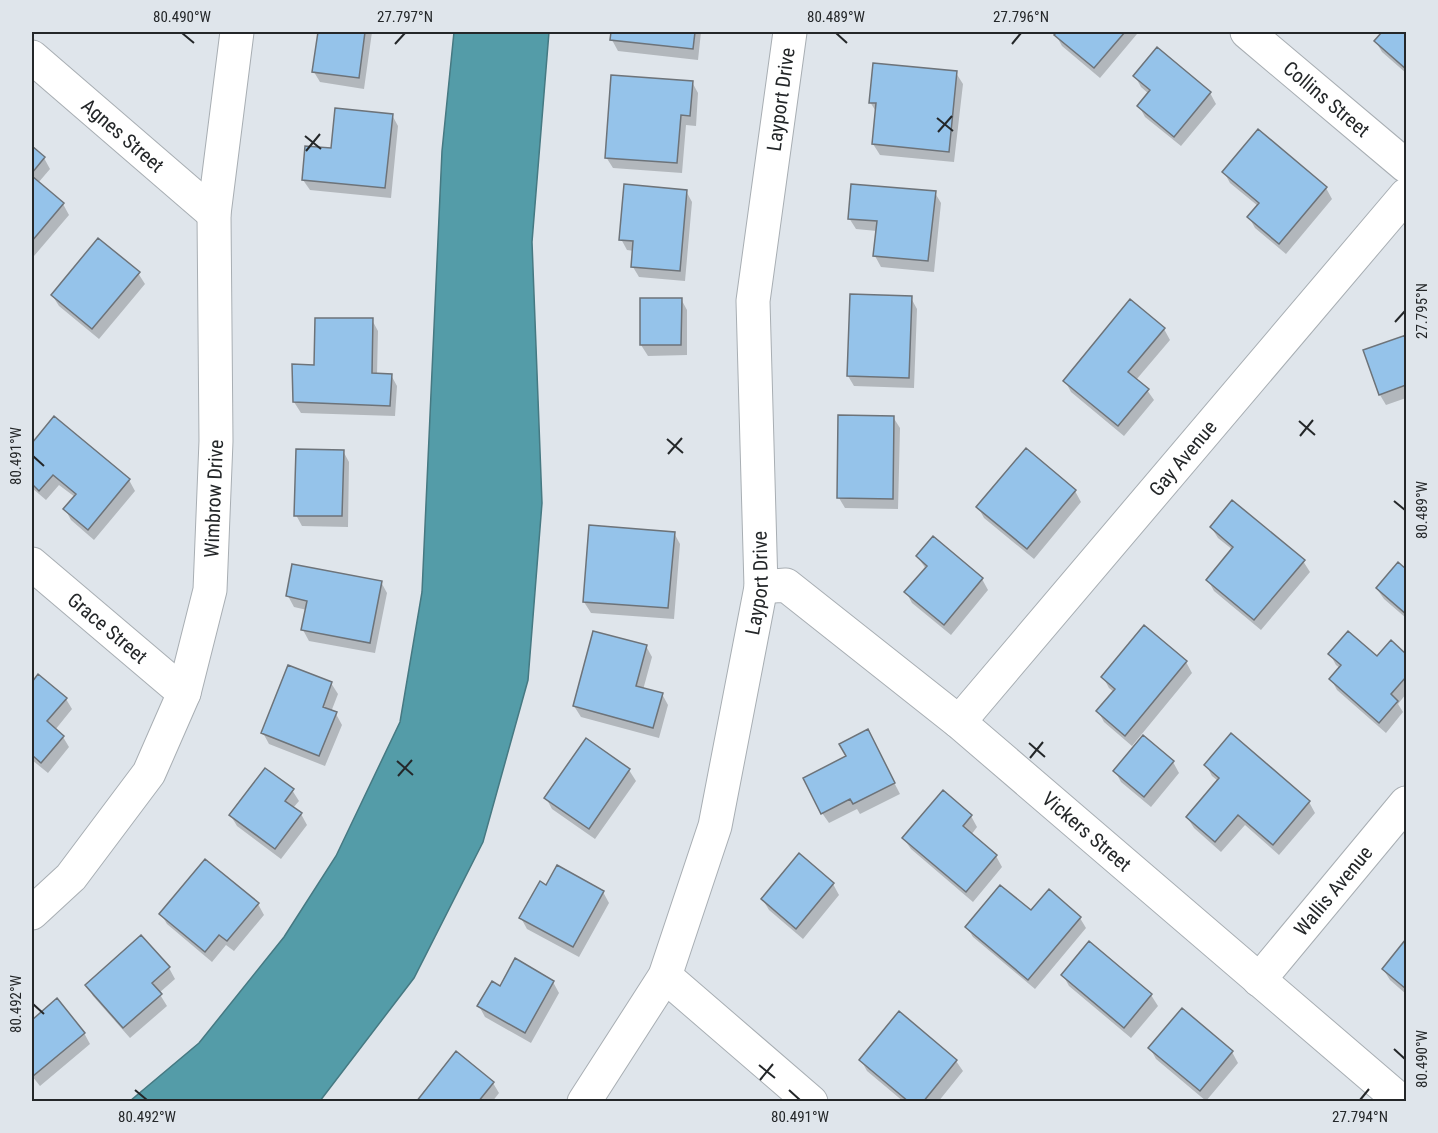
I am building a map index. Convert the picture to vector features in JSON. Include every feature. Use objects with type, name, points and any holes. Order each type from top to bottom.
[{"type":"street","name":"Wimbrow Drive","points":[[32,914],[71,876],[148,774],[184,693],[210,591],[216,441],[214,214],[237,32]]},
{"type":"street","name":"Layport Drive","points":[[584,1101],[665,976],[715,826],[761,587],[753,301],[790,32]]},
{"type":"street","name":"Collins Street","points":[[1247,32],[1407,166]]},
{"type":"street","name":"Agnes Street","points":[[32,57],[214,214]]},
{"type":"street","name":"Gay Avenue","points":[[959,722],[1407,195]]},
{"type":"street","name":"Grace Street","points":[[32,564],[184,693]]},
{"type":"street","name":"Vickers Street","points":[[761,587],[786,585],[959,722],[1402,1101]]},
{"type":"street","name":"Wallis Avenue","points":[[1259,980],[1407,804]]},
{"type":"street","points":[[665,976],[811,1101]]},
{"type":"water","points":[[454,32],[549,32],[532,242],[542,503],[528,680],[483,842],[414,978],[320,1101],[130,1101],[199,1043],[284,937],[336,856],[400,722],[422,592],[442,151]]},
{"type":"building","points":[[318,32],[365,32],[359,78],[312,72]]},
{"type":"building","points":[[611,32],[695,32],[693,49],[610,40]]},
{"type":"building","points":[[1057,32],[1125,32],[1094,68],[1054,35]]},
{"type":"building","points":[[1382,32],[1406,32],[1406,69],[1374,41]]},
{"type":"building","points":[[1157,47],[1211,92],[1174,137],[1137,106],[1150,90],[1133,76]]},
{"type":"building","points":[[873,63],[957,71],[949,152],[872,144],[876,103],[869,103]]},
{"type":"building","points":[[611,75],[693,81],[690,116],[681,115],[677,163],[605,158]]},
{"type":"building","points":[[335,108],[393,114],[385,188],[302,180],[305,146],[331,148]]},
{"type":"building","points":[[1258,129],[1327,187],[1279,244],[1247,217],[1259,203],[1222,172]]},
{"type":"building","points":[[32,146],[45,157],[32,173]]},
{"type":"building","points":[[32,176],[64,203],[32,241]]},
{"type":"building","points":[[624,184],[687,190],[680,271],[631,267],[633,241],[619,240]]},
{"type":"building","points":[[851,184],[936,191],[928,261],[873,256],[877,221],[848,219]]},
{"type":"building","points":[[98,238],[140,272],[92,329],[51,295]]},
{"type":"building","points":[[850,294],[912,296],[909,378],[847,376]]},
{"type":"building","points":[[640,298],[682,298],[681,345],[640,345]]},
{"type":"building","points":[[1130,299],[1165,328],[1128,372],[1149,389],[1118,426],[1063,381]]},
{"type":"building","points":[[315,318],[373,318],[372,373],[392,374],[390,406],[293,402],[292,364],[314,365]]},
{"type":"building","points":[[1406,335],[1406,385],[1379,395],[1363,350]]},
{"type":"building","points":[[838,415],[894,416],[893,499],[837,498]]},
{"type":"building","points":[[54,416],[130,479],[88,530],[63,509],[76,494],[53,475],[39,491],[32,484],[32,443]]},
{"type":"building","points":[[1026,448],[1076,490],[1027,549],[976,507]]},
{"type":"building","points":[[296,449],[344,450],[342,516],[294,516]]},
{"type":"building","points":[[1232,500],[1305,560],[1254,620],[1206,580],[1233,547],[1210,527]]},
{"type":"building","points":[[589,525],[675,532],[668,608],[583,602]]},
{"type":"building","points":[[933,536],[983,578],[944,625],[904,592],[927,566],[916,556]]},
{"type":"building","points":[[1398,562],[1406,569],[1406,614],[1376,588]]},
{"type":"building","points":[[292,564],[382,581],[370,643],[301,630],[307,601],[286,596]]},
{"type":"building","points":[[1144,625],[1187,661],[1125,736],[1096,711],[1115,689],[1101,677]]},
{"type":"building","points":[[593,631],[647,645],[636,686],[663,693],[653,728],[573,706]]},
{"type":"building","points":[[1348,631],[1377,656],[1391,640],[1406,654],[1406,677],[1391,694],[1398,701],[1379,723],[1329,679],[1341,665],[1328,654]]},
{"type":"building","points":[[288,665],[332,682],[323,707],[337,712],[319,756],[261,733]]},
{"type":"building","points":[[38,674],[67,698],[47,721],[64,736],[41,763],[32,755],[32,682]]},
{"type":"building","points":[[868,729],[895,783],[853,804],[850,799],[821,814],[803,778],[846,756],[839,744]]},
{"type":"building","points":[[1231,733],[1310,801],[1273,845],[1238,815],[1215,842],[1186,817],[1219,778],[1204,765]]},
{"type":"building","points":[[1143,735],[1174,761],[1144,797],[1113,771]]},
{"type":"building","points":[[586,738],[630,769],[589,829],[544,798]]},
{"type":"building","points":[[265,768],[294,789],[285,801],[302,813],[275,849],[229,815]]},
{"type":"building","points":[[943,790],[972,815],[963,826],[997,855],[966,892],[902,838]]},
{"type":"building","points":[[799,853],[834,883],[796,929],[761,899]]},
{"type":"building","points":[[205,859],[259,903],[227,941],[219,935],[205,952],[159,914]]},
{"type":"building","points":[[557,865],[604,891],[573,947],[519,918],[540,881],[546,885]]},
{"type":"building","points":[[1000,885],[1031,910],[1049,889],[1081,917],[1028,980],[965,927]]},
{"type":"building","points":[[141,935],[170,967],[152,983],[162,994],[123,1028],[85,985]]},
{"type":"building","points":[[1406,939],[1406,989],[1382,969]]},
{"type":"building","points":[[1089,941],[1152,994],[1124,1028],[1061,975]]},
{"type":"building","points":[[515,958],[554,981],[525,1033],[477,1006],[492,981],[500,986]]},
{"type":"building","points":[[57,998],[85,1033],[33,1076],[32,1020]]},
{"type":"building","points":[[1182,1008],[1233,1051],[1200,1091],[1148,1048]]},
{"type":"building","points":[[899,1011],[957,1060],[923,1102],[909,1102],[859,1060]]},
{"type":"building","points":[[456,1051],[494,1082],[478,1102],[416,1102]]}]
